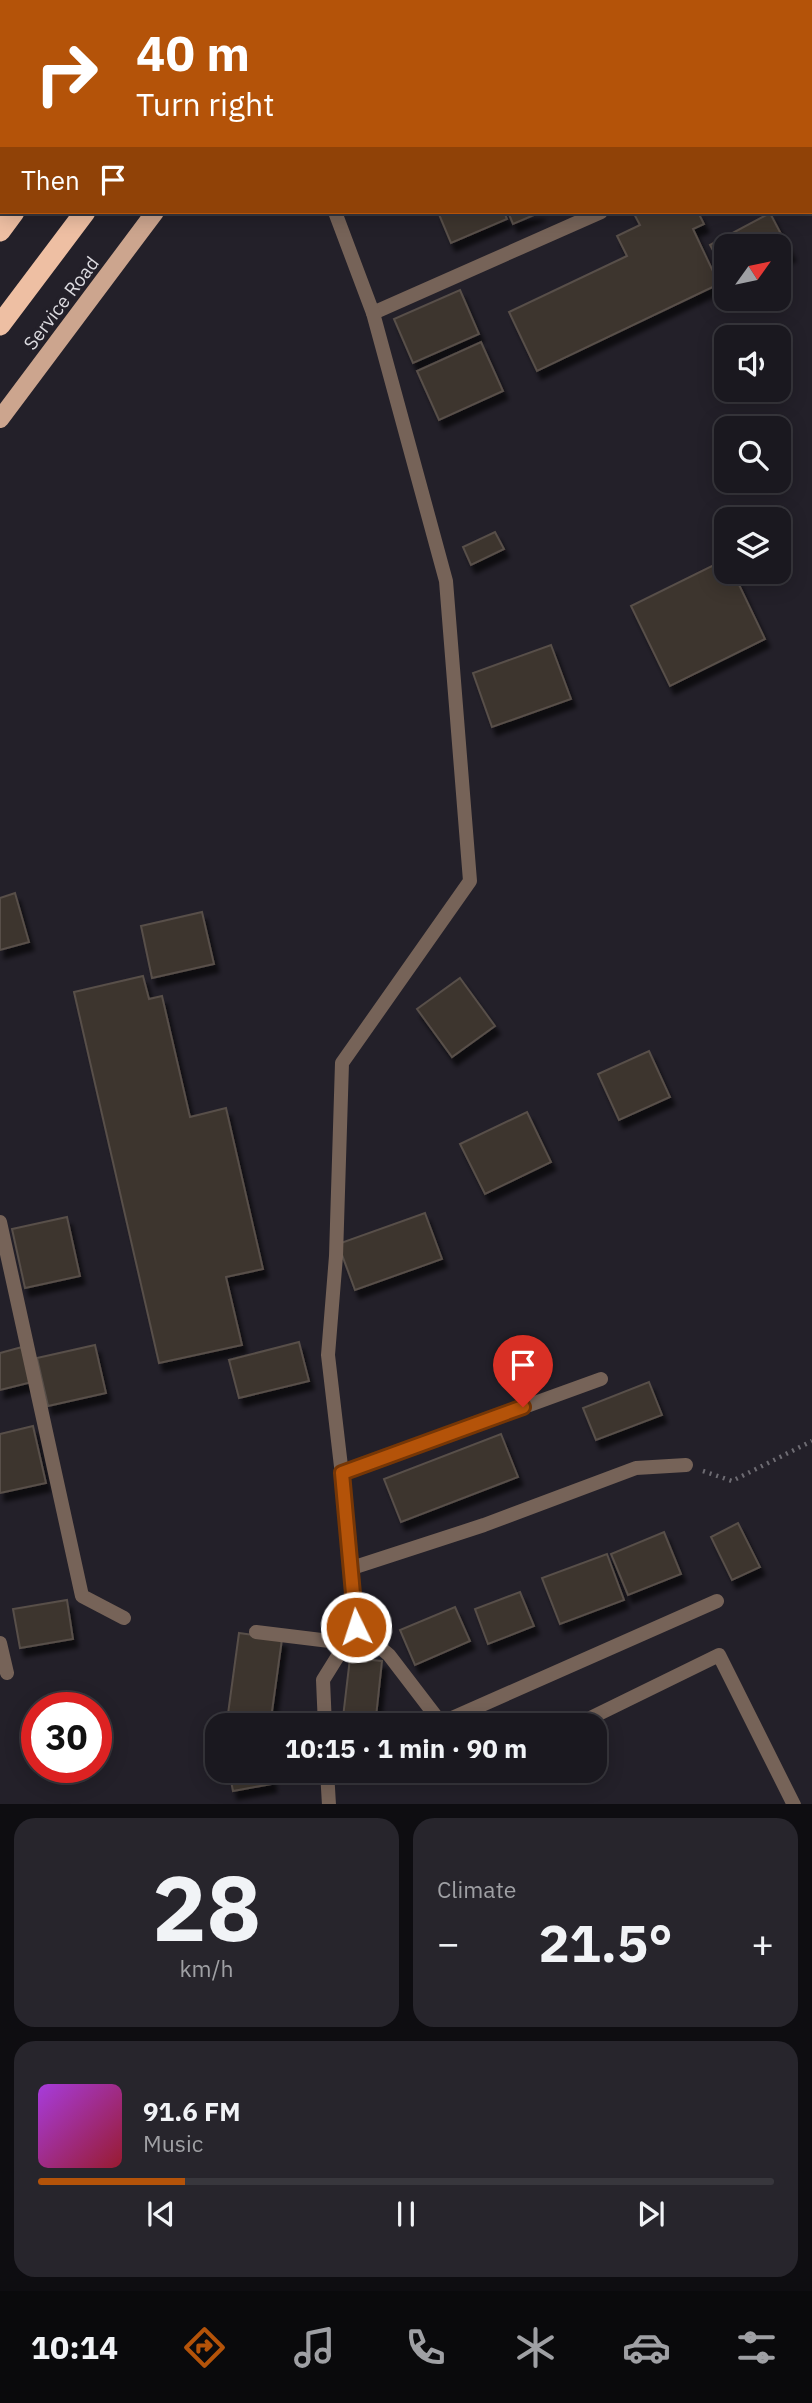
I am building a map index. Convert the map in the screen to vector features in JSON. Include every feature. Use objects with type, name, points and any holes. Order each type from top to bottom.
[{"type":"highway","points":[[0,231],[13,214]]},
{"type":"highway","points":[[0,325],[83,214]]},
{"type":"main road","name":"Service Road","points":[[0,419],[154,214]]},
{"type":"street","points":[[324,1713],[323,1680],[356,1627],[352,1567],[328,1355],[336,1256],[342,1063],[470,881],[446,581],[373,313],[336,214]]},
{"type":"street","points":[[373,313],[596,214]]},
{"type":"street","points":[[0,1222],[82,1596],[124,1618]]},
{"type":"street","points":[[342,1473],[601,1379]]},
{"type":"street","points":[[352,1567],[484,1525],[636,1468],[685,1465]]},
{"type":"street","points":[[469,1713],[717,1601]]},
{"type":"street","points":[[356,1627],[388,1655],[436,1713]]},
{"type":"street","points":[[256,1632],[346,1643]]},
{"type":"street","points":[[0,1643],[7,1673]]},
{"type":"street","points":[[601,1713],[719,1655],[794,1804]]},
{"type":"street","points":[[328,1783],[329,1804]]},
{"type":"path","points":[[685,1465],[732,1481],[812,1441]]},
{"type":"building","points":[[439,214],[505,214],[507,219],[451,243]]},
{"type":"building","points":[[509,214],[536,214],[513,224]]},
{"type":"building","points":[[634,214],[699,214],[704,224],[693,229],[714,273],[714,286],[537,371],[509,312],[627,256],[617,236],[640,225]]},
{"type":"building","points":[[768,214],[781,234],[731,234]]},
{"type":"building","points":[[460,290],[479,334],[413,363],[394,319]]},
{"type":"building","points":[[481,342],[503,391],[439,420],[417,371]]},
{"type":"building","points":[[495,532],[504,549],[471,565],[463,547]]},
{"type":"building","points":[[714,565],[714,584],[739,584],[765,639],[670,686],[631,606]]},
{"type":"building","points":[[551,645],[571,699],[492,727],[473,673]]},
{"type":"building","points":[[15,893],[29,942],[0,950],[0,898]]},
{"type":"building","points":[[202,912],[214,964],[152,978],[141,926]]},
{"type":"building","points":[[143,976],[149,999],[162,996],[190,1117],[226,1108],[263,1269],[226,1277],[242,1345],[159,1363],[74,992]]},
{"type":"building","points":[[460,978],[495,1026],[452,1057],[417,1009]]},
{"type":"building","points":[[649,1051],[670,1097],[619,1120],[598,1074]]},
{"type":"building","points":[[527,1112],[551,1162],[485,1194],[460,1144]]},
{"type":"building","points":[[425,1213],[442,1259],[355,1290],[338,1244]]},
{"type":"building","points":[[67,1217],[80,1276],[25,1288],[12,1229]]},
{"type":"building","points":[[299,1342],[309,1381],[239,1398],[229,1360]]},
{"type":"building","points":[[95,1345],[106,1393],[48,1406],[37,1358]]},
{"type":"building","points":[[22,1347],[32,1382],[0,1390],[0,1353]]},
{"type":"building","points":[[649,1382],[662,1415],[596,1440],[583,1408]]},
{"type":"building","points":[[33,1426],[46,1483],[0,1493],[0,1434]]},
{"type":"building","points":[[501,1434],[518,1477],[401,1522],[384,1479]]},
{"type":"building","points":[[738,1523],[760,1567],[732,1580],[711,1537]]},
{"type":"building","points":[[664,1532],[681,1574],[628,1595],[611,1554]]},
{"type":"building","points":[[607,1554],[624,1600],[560,1624],[542,1578]]},
{"type":"building","points":[[520,1592],[534,1626],[488,1644],[475,1609]]},
{"type":"building","points":[[67,1600],[73,1639],[20,1648],[13,1609]]},
{"type":"building","points":[[455,1607],[470,1641],[415,1665],[400,1630]]},
{"type":"building","points":[[239,1633],[282,1639],[272,1713],[228,1713]]},
{"type":"building","points":[[350,1658],[382,1661],[376,1713],[344,1713]]},
{"type":"building","points":[[231,1783],[272,1783],[272,1784],[233,1791]]},
{"type":"route","points":[[356,1627],[342,1473],[523,1407]]}]
